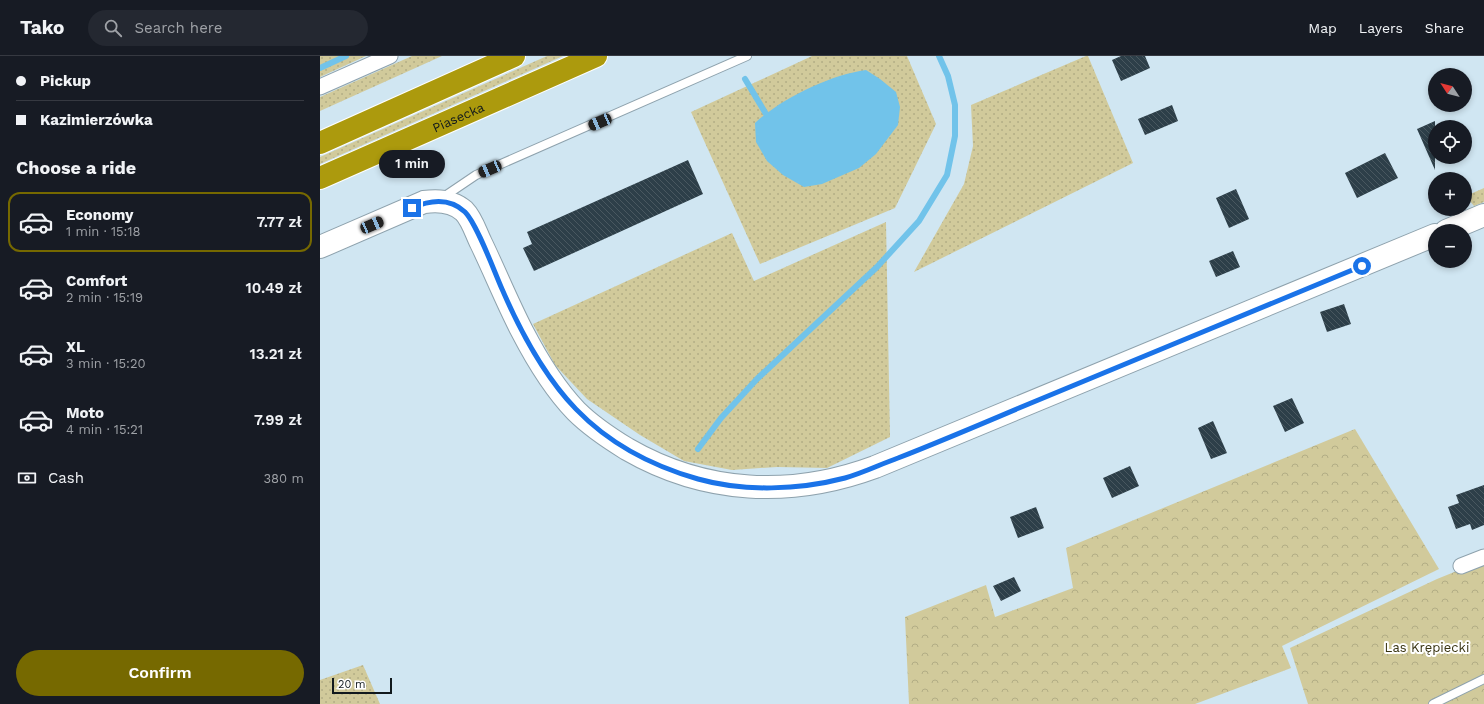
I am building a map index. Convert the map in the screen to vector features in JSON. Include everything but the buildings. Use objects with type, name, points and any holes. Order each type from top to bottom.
[{"type":"highway","points":[[320,142],[514,56]]},
{"type":"highway","name":"Piasecka","points":[[320,178],[596,56]]},
{"type":"street","points":[[320,87],[390,56]]},
{"type":"street","points":[[320,247],[424,202],[440,200],[463,210],[468,216],[512,314],[536,357],[554,385],[576,411],[606,436],[639,456],[671,470],[699,480],[730,486],[758,487],[812,484],[846,478],[933,444],[1428,238]]},
{"type":"street","points":[[1463,224],[1484,215]]},
{"type":"street","points":[[1461,566],[1484,557]]},
{"type":"lane","points":[[440,200],[476,175],[747,56]]},
{"type":"lane","points":[[1433,704],[1484,679]]},
{"type":"green space","points":[[320,56],[366,56],[320,77]]},
{"type":"green space","points":[[412,56],[442,56],[320,111],[320,97]]},
{"type":"green space","points":[[547,56],[563,56],[320,164],[320,157]]},
{"type":"green space","points":[[812,56],[907,56],[936,124],[895,208],[760,264],[691,112]]},
{"type":"green space","points":[[1088,56],[1133,163],[914,272],[964,184],[973,146],[971,105]]},
{"type":"green space","points":[[1484,188],[1484,202],[1474,206],[1472,204],[1472,193]]},
{"type":"green space","points":[[886,222],[890,437],[827,468],[777,467],[732,470],[684,461],[640,435],[587,399],[555,365],[533,324],[732,233],[754,281]]},
{"type":"green space","points":[[1355,429],[1439,569],[1282,646],[1291,668],[1195,704],[909,704],[905,617],[986,585],[995,617],[1073,588],[1066,548]]},
{"type":"green space","name":"Las Krępiecki","points":[[1484,560],[1484,704],[1308,704],[1290,648],[1437,579]]},
{"type":"green space","points":[[363,665],[380,704],[320,704],[320,680]]},
{"type":"water","points":[[866,70],[896,92],[900,107],[898,125],[876,154],[859,168],[822,184],[804,187],[783,175],[767,161],[756,142],[755,123],[779,105],[807,89],[837,77]]},
{"type":"waterway","points":[[320,68],[346,56]]},
{"type":"waterway","points":[[698,449],[721,418],[757,379],[877,267],[919,221],[947,175],[955,136],[955,105],[948,76],[939,56]]},
{"type":"waterway","points":[[745,79],[766,114]]},
{"type":"route","points":[[412,208],[424,202],[440,200],[463,210],[468,216],[490,261],[512,314],[536,357],[554,385],[576,411],[606,436],[639,456],[699,480],[730,486],[783,487],[846,478],[926,447],[1362,266]]}]
